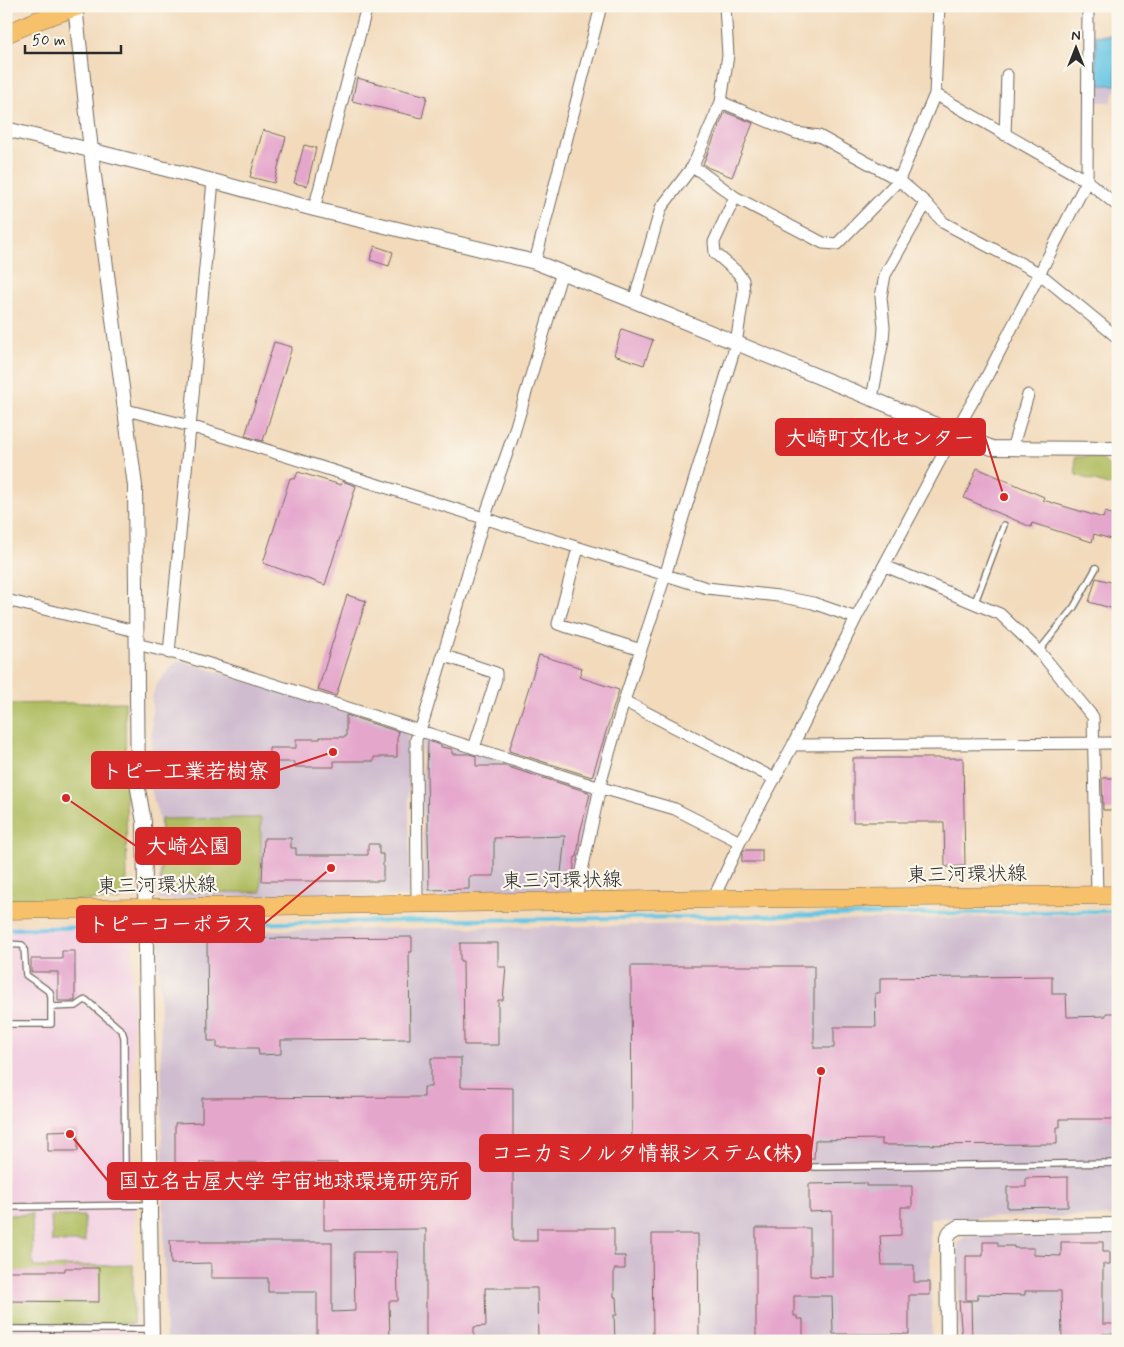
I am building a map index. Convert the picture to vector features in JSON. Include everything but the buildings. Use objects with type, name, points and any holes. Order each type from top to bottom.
[{"type":"main road","points":[[6,34],[76,7]]},
{"type":"main road","name":"東三河環状線","points":[[6,910],[1118,895]]},
{"type":"street","points":[[314,208],[367,6]]},
{"type":"street","points":[[535,262],[601,6]]},
{"type":"street","points":[[634,300],[661,208],[694,166],[721,102],[728,55],[725,6]]},
{"type":"street","points":[[694,166],[735,197],[823,244],[837,244],[899,180],[935,94],[939,6]]},
{"type":"street","points":[[714,899],[740,842],[775,779],[856,618],[954,434],[985,380],[1087,181],[1088,6]]},
{"type":"street","points":[[76,7],[92,151],[135,486],[138,789],[144,822],[152,1335]]},
{"type":"street","points":[[1005,135],[1007,75]]},
{"type":"street","points":[[935,94],[1087,181],[1118,206]]},
{"type":"street","points":[[721,102],[796,133],[819,136],[899,180],[926,203],[944,223],[1039,273],[1118,338]]},
{"type":"street","points":[[6,129],[314,208],[535,262],[634,300],[736,344],[992,448],[1012,450],[1118,449]]},
{"type":"street","points":[[169,653],[213,181]]},
{"type":"street","points":[[575,903],[600,787],[624,702],[665,576],[736,344],[744,292],[743,280],[737,272],[715,253],[714,242],[735,197]]},
{"type":"street","points":[[872,398],[883,340],[884,327],[881,297],[885,275],[926,203]]},
{"type":"street","points":[[417,905],[416,739],[562,272]]},
{"type":"street","points":[[1012,450],[1028,395]]},
{"type":"street","points":[[126,410],[190,426],[707,588],[778,596],[813,603],[856,618]]},
{"type":"street","points":[[578,548],[558,624],[641,650]]},
{"type":"street","points":[[884,566],[975,602],[1000,614],[1039,651],[1093,717],[1097,895]]},
{"type":"street","points":[[6,600],[136,638],[169,653],[675,809],[740,842]]},
{"type":"street","points":[[442,655],[496,673],[496,679],[474,748]]},
{"type":"street","points":[[624,702],[775,779]]},
{"type":"street","points":[[792,744],[1118,743]]},
{"type":"street","points":[[948,1341],[947,1238],[950,1232],[958,1228],[1118,1225]]},
{"type":"lane","points":[[975,602],[1004,525]]},
{"type":"lane","points":[[1039,651],[1074,607],[1096,568]]},
{"type":"lane","points":[[6,944],[22,945],[24,947],[26,976],[50,992],[52,1007],[51,1024],[6,1024]]},
{"type":"lane","points":[[52,1007],[76,1006],[86,1000],[122,1032],[124,1037],[125,1182]]},
{"type":"lane","points":[[814,1167],[1118,1163]]},
{"type":"lane","points":[[6,1207],[149,1205]]},
{"type":"lane","points":[[6,1329],[152,1335]]},
{"type":"shaded area","points":[[1092,34],[1117,34],[1117,85],[1111,102],[1092,102]]},
{"type":"shaded area","points":[[178,660],[405,730],[408,736],[410,892],[406,897],[159,900],[159,820],[151,789],[152,698],[156,685]]},
{"type":"shaded area","points":[[422,736],[592,790],[595,796],[575,890],[571,896],[424,897]]},
{"type":"shaded area","points":[[1118,914],[1118,1216],[930,1218],[932,1341],[650,1341],[649,1328],[649,1341],[166,1341],[159,940],[168,932],[653,925]]},
{"type":"shaded area","points":[[129,924],[132,928],[135,1341],[6,1341],[6,926]]},
{"type":"shaded area","points":[[1118,1235],[1118,1341],[959,1341],[958,1243],[965,1236]]},
{"type":"green space","points":[[1075,457],[1100,457],[1116,473],[1111,486],[1076,475]]},
{"type":"green space","points":[[125,702],[127,893],[120,900],[6,901],[6,704]]},
{"type":"green space","points":[[261,818],[261,892],[161,893],[161,819]]},
{"type":"green space","points":[[32,1214],[33,1267],[133,1265],[133,1324],[6,1325],[6,1215]]},
{"type":"green space","points":[[51,1216],[84,1216],[85,1242],[52,1242]]},
{"type":"water","points":[[1096,36],[1116,36],[1116,85],[1096,85]]},
{"type":"waterway","points":[[6,929],[332,922],[1118,911]]},
{"type":"place","name":"大崎町文化センター","points":[[1004,497]]},
{"type":"place","name":"トピー工業若樹寮","points":[[333,752]]},
{"type":"place","name":"大崎公園","points":[[66,798]]},
{"type":"place","name":"トピーコーポラス","points":[[331,868]]},
{"type":"place","name":"コニカミノルタ情報システム(株)","points":[[821,1071]]},
{"type":"place","name":"国立名古屋大学 宇宙地球環境研究所","points":[[70,1134]]}]
